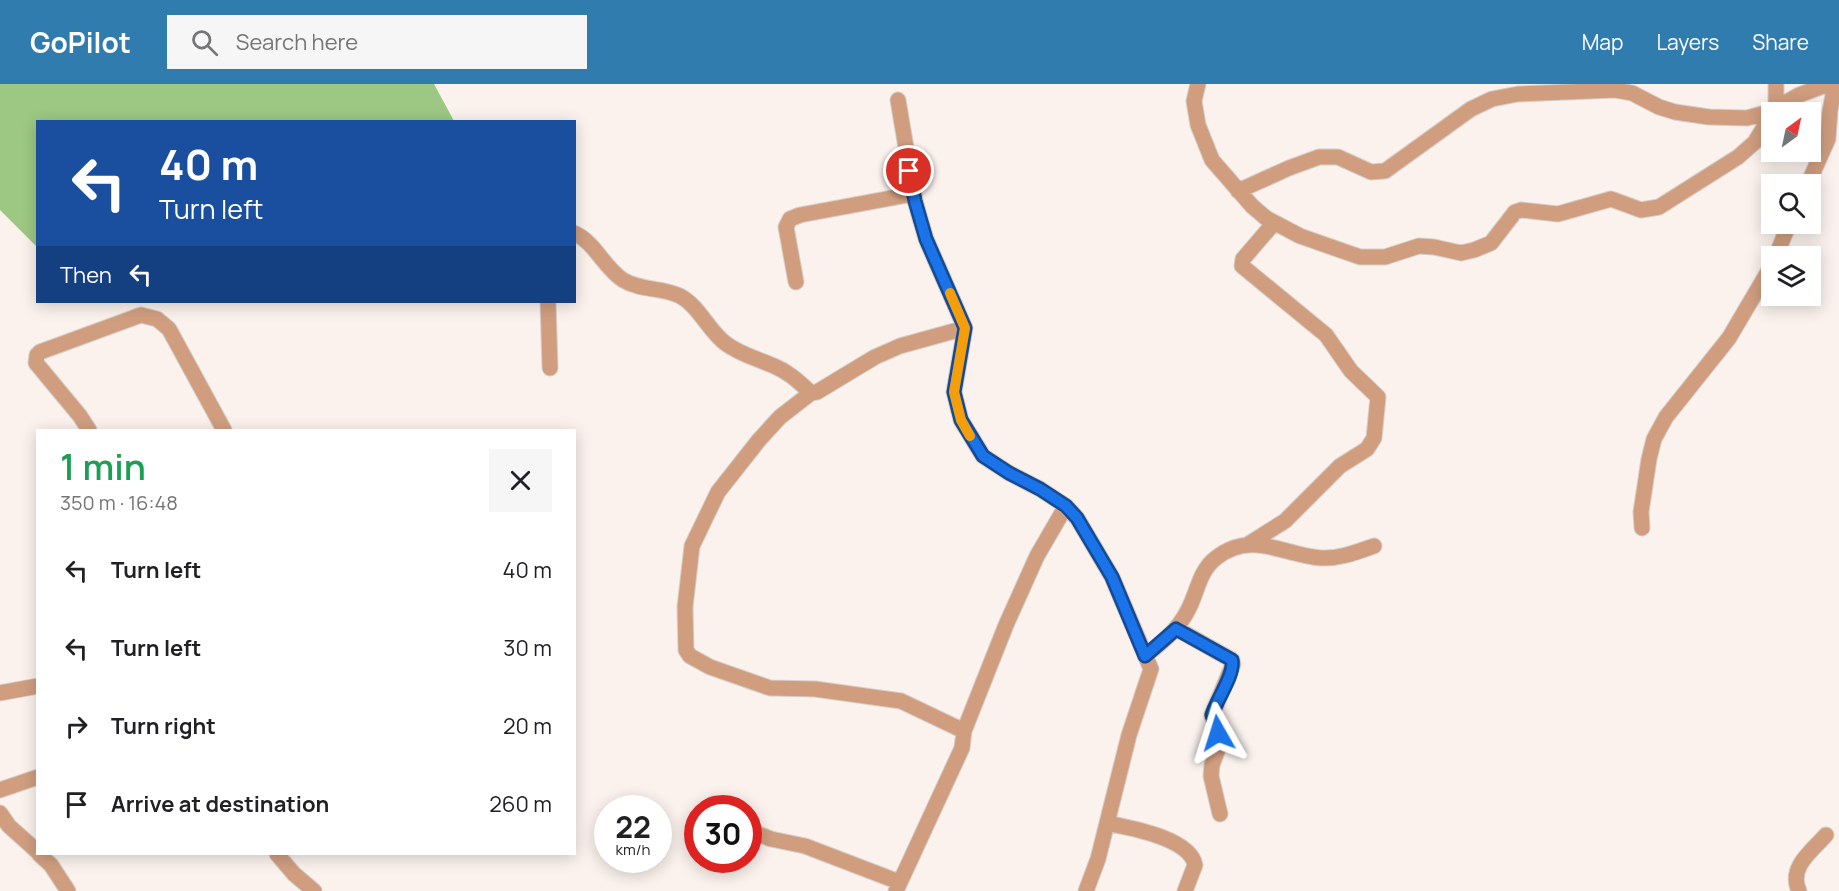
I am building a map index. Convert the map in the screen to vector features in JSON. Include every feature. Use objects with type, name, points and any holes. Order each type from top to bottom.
[{"type":"street","points":[[1198,84],[1194,101],[1197,125],[1212,160],[1238,191],[1252,206],[1274,223],[1300,236],[1359,257],[1385,257],[1419,246],[1454,252],[1474,250],[1491,243],[1515,212],[1521,210],[1558,214],[1611,199],[1641,210],[1665,204],[1705,176],[1738,157],[1755,142],[1761,132]]},
{"type":"street","points":[[1773,102],[1776,84]]},
{"type":"street","points":[[1786,102],[1798,95],[1829,84]]},
{"type":"street","points":[[1812,174],[1828,139],[1835,84]]},
{"type":"street","points":[[1238,191],[1319,157],[1338,157],[1371,172],[1385,171],[1471,109],[1492,99],[1518,94],[1615,90],[1632,93],[1659,107],[1675,112],[1710,117],[1747,118],[1761,114]]},
{"type":"street","points":[[898,100],[913,194],[926,239],[965,328],[954,392],[961,420],[983,456],[1066,506],[1077,518],[1112,577],[1151,669],[1129,735],[1098,859],[1086,891]]},
{"type":"street","points":[[796,282],[786,227],[790,219],[800,215],[913,194]]},
{"type":"street","points":[[1247,545],[1286,521],[1340,466],[1367,449],[1374,438],[1378,397],[1351,371],[1326,335],[1242,266],[1243,259],[1274,223]]},
{"type":"street","points":[[576,233],[585,240],[614,274],[641,288],[680,296],[691,304],[714,333],[727,344],[784,371],[812,393]]},
{"type":"street","points":[[1642,528],[1641,512],[1654,439],[1666,417],[1729,338],[1761,284]]},
{"type":"street","points":[[548,303],[550,368]]},
{"type":"street","points":[[89,429],[36,363],[37,355],[141,315],[157,319],[169,328],[223,429]]},
{"type":"street","points":[[964,731],[902,701],[814,689],[770,688],[710,667],[690,656],[686,650],[685,608],[692,546],[718,492],[780,417],[812,393],[883,353],[965,328]]},
{"type":"street","points":[[762,835],[806,846],[897,886],[962,748],[964,731],[1006,625],[1037,556],[1066,506]]},
{"type":"street","points":[[1145,656],[1176,629],[1189,609],[1203,572],[1229,549],[1247,545],[1269,546],[1300,555],[1323,558],[1340,557],[1374,546]]},
{"type":"street","points":[[1176,629],[1232,660],[1233,664],[1212,715],[1221,741],[1212,765],[1211,776],[1220,814]]},
{"type":"street","points":[[0,693],[36,686]]},
{"type":"street","points":[[0,790],[36,778]]},
{"type":"street","points":[[0,813],[9,826],[36,851]]},
{"type":"street","points":[[1107,823],[1170,841],[1191,853],[1195,865],[1185,891]]},
{"type":"street","points":[[1799,891],[1795,880],[1796,871],[1826,835]]},
{"type":"street","points":[[40,855],[51,865],[68,891]]},
{"type":"street","points":[[278,855],[294,874],[314,891]]},
{"type":"green space","points":[[0,84],[434,84],[453,120],[36,120],[36,246],[0,210]]},
{"type":"slow traffic","points":[[950,293],[965,328],[954,392],[961,420],[970,436]]},
{"type":"route","points":[[909,171],[926,239],[965,328],[954,392],[961,420],[970,438],[983,456],[1066,506],[1077,518],[1112,577],[1145,656],[1176,629],[1232,660],[1230,674],[1212,715],[1218,733]]}]
